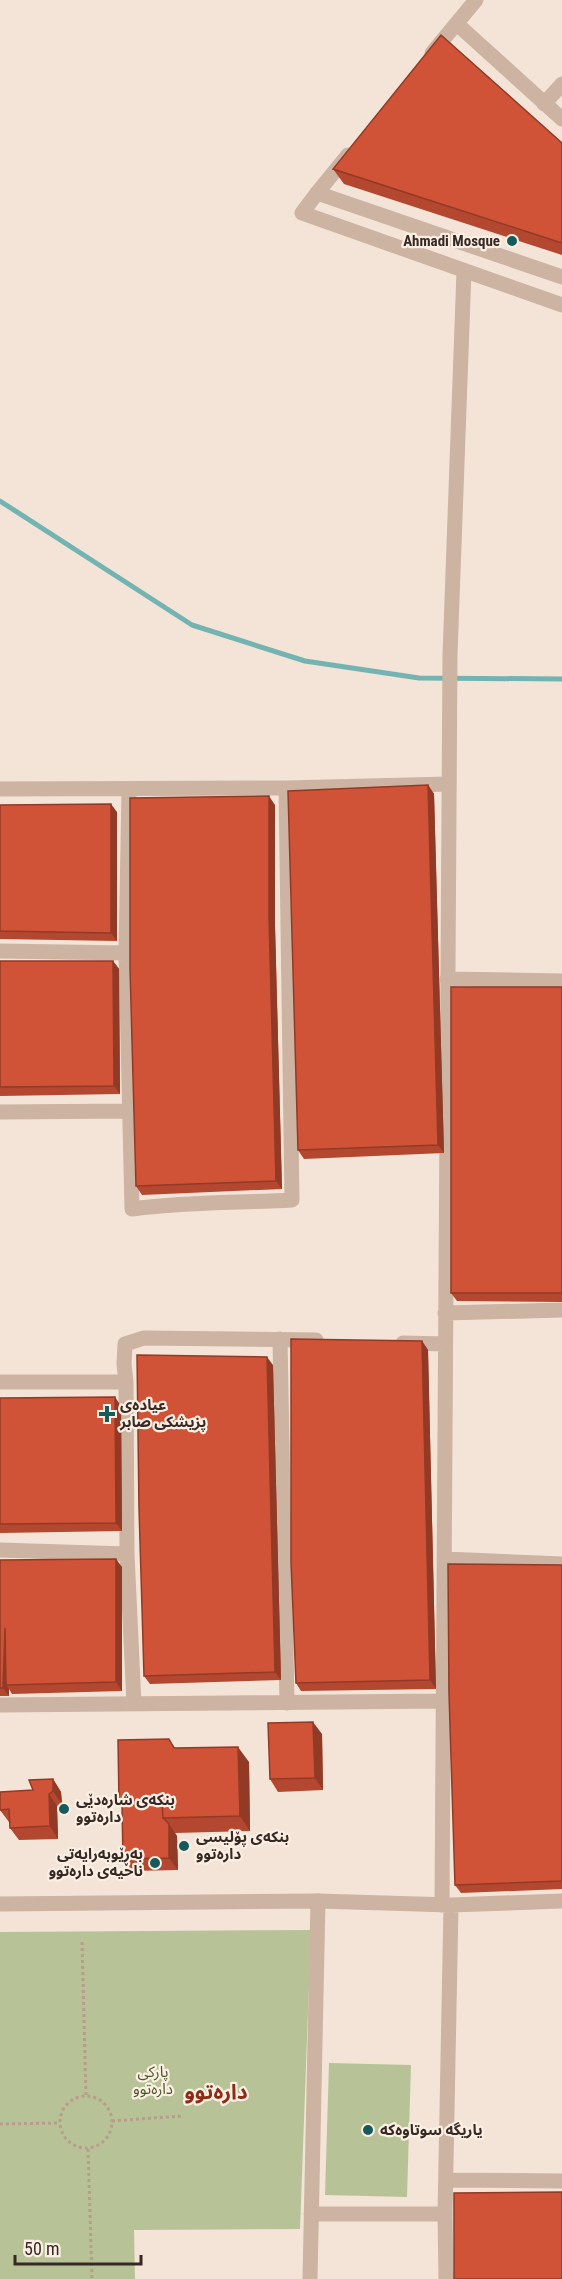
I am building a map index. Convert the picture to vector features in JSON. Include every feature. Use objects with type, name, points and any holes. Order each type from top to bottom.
[{"type":"street","points":[[420,68],[476,0]]},
{"type":"street","points":[[457,24],[562,119]]},
{"type":"street","points":[[544,104],[562,84]]},
{"type":"street","points":[[361,139],[302,213],[562,305]]},
{"type":"street","points":[[317,193],[562,278]]},
{"type":"street","points":[[446,2279],[447,1905],[443,1701],[448,784],[450,655],[465,244]]},
{"type":"street","points":[[0,789],[129,790],[448,784]]},
{"type":"street","points":[[129,790],[126,953],[132,1209],[171,1204],[226,1204],[292,1200],[286,788]]},
{"type":"street","points":[[0,951],[126,953]]},
{"type":"street","points":[[447,979],[562,981]]},
{"type":"street","points":[[0,1112],[129,1111]]},
{"type":"street","points":[[445,1313],[562,1310]]},
{"type":"street","points":[[134,1704],[128,1554],[125,1344],[144,1338],[327,1340]]},
{"type":"street","points":[[280,1339],[287,1703]]},
{"type":"street","points":[[386,1342],[445,1344]]},
{"type":"street","points":[[0,1382],[126,1382]]},
{"type":"street","points":[[0,1550],[128,1554]]},
{"type":"street","points":[[444,1559],[562,1564]]},
{"type":"street","points":[[0,1705],[443,1701]]},
{"type":"street","points":[[310,2279],[318,1900]]},
{"type":"street","points":[[0,1904],[318,1900],[447,1905],[562,1901]]},
{"type":"street","points":[[447,2180],[562,2181]]},
{"type":"street","points":[[311,2214],[445,2214]]},
{"type":"path","points":[[82,1942],[86,2096]]},
{"type":"path","points":[[86,2096],[103,2101],[109,2108],[112,2121],[110,2134],[104,2141],[88,2148],[72,2144],[66,2138],[60,2123],[61,2115],[70,2102],[86,2096]]},
{"type":"path","points":[[112,2121],[181,2116]]},
{"type":"path","points":[[0,2124],[60,2123]]},
{"type":"path","points":[[88,2148],[92,2279]]},
{"type":"green space","name":"پارکی دارەتوو","points":[[311,1930],[300,2229],[134,2230],[135,2279],[0,2279],[0,1932]]},
{"type":"green space","name":"یاریگە سوتاوەکە","points":[[329,2063],[411,2065],[407,2197],[325,2195]]},
{"type":"building","points":[[441,35],[562,143],[562,243],[333,169]]},
{"type":"building","points":[[428,785],[438,1145],[298,1150],[288,791]]},
{"type":"building","points":[[269,796],[269,918],[276,1181],[136,1186],[130,968],[130,798]]},
{"type":"building","points":[[111,804],[111,933],[0,931],[0,805]]},
{"type":"building","points":[[0,961],[113,961],[114,1086],[0,1087]]},
{"type":"building","points":[[451,987],[562,987],[562,1293],[451,1293]]},
{"type":"building","points":[[291,1339],[422,1341],[430,1680],[296,1683],[291,1562]]},
{"type":"building","points":[[137,1355],[267,1357],[275,1672],[144,1676]]},
{"type":"building","points":[[115,1397],[116,1523],[0,1524],[0,1398]]},
{"type":"building","points":[[116,1559],[116,1682],[6,1685],[5,1628],[3,1688],[0,1688],[0,1560]]},
{"type":"building","points":[[448,1564],[562,1565],[562,1881],[455,1885],[449,1693]]},
{"type":"building","points":[[313,1722],[315,1778],[270,1779],[268,1723]]},
{"type":"building","points":[[169,1739],[174,1748],[238,1747],[240,1816],[163,1818],[162,1800],[119,1802],[118,1740]]},
{"type":"building","points":[[53,1779],[53,1791],[49,1794],[50,1826],[10,1828],[9,1809],[0,1810],[0,1792],[33,1790],[29,1780]]},
{"type":"building","points":[[162,1804],[163,1818],[169,1824],[169,1858],[123,1859],[122,1805]]},
{"type":"building","points":[[562,2192],[562,2279],[454,2279],[454,2193]]},
{"type":"waterway","points":[[0,501],[192,625],[305,661],[419,678],[562,679]]},
{"type":"place","name":"Ahmadi Mosque","points":[[512,241]]},
{"type":"place","name":"عیادەی پزیشکی صابر","points":[[107,1414]]},
{"type":"place","name":"بنکەی شارەدێی دارەتوو","points":[[64,1809]]},
{"type":"place","name":"بنکەی پۆلیسی دارەتوو","points":[[184,1846]]},
{"type":"place","name":"بەڕێوبەرایەتی ناحیەی دارەتوو","points":[[155,1863]]},
{"type":"place","name":"یاریگە سوتاوەکە","points":[[368,2130]]},
{"type":"district","name":"دارەتوو","points":[[216,2092]]}]
